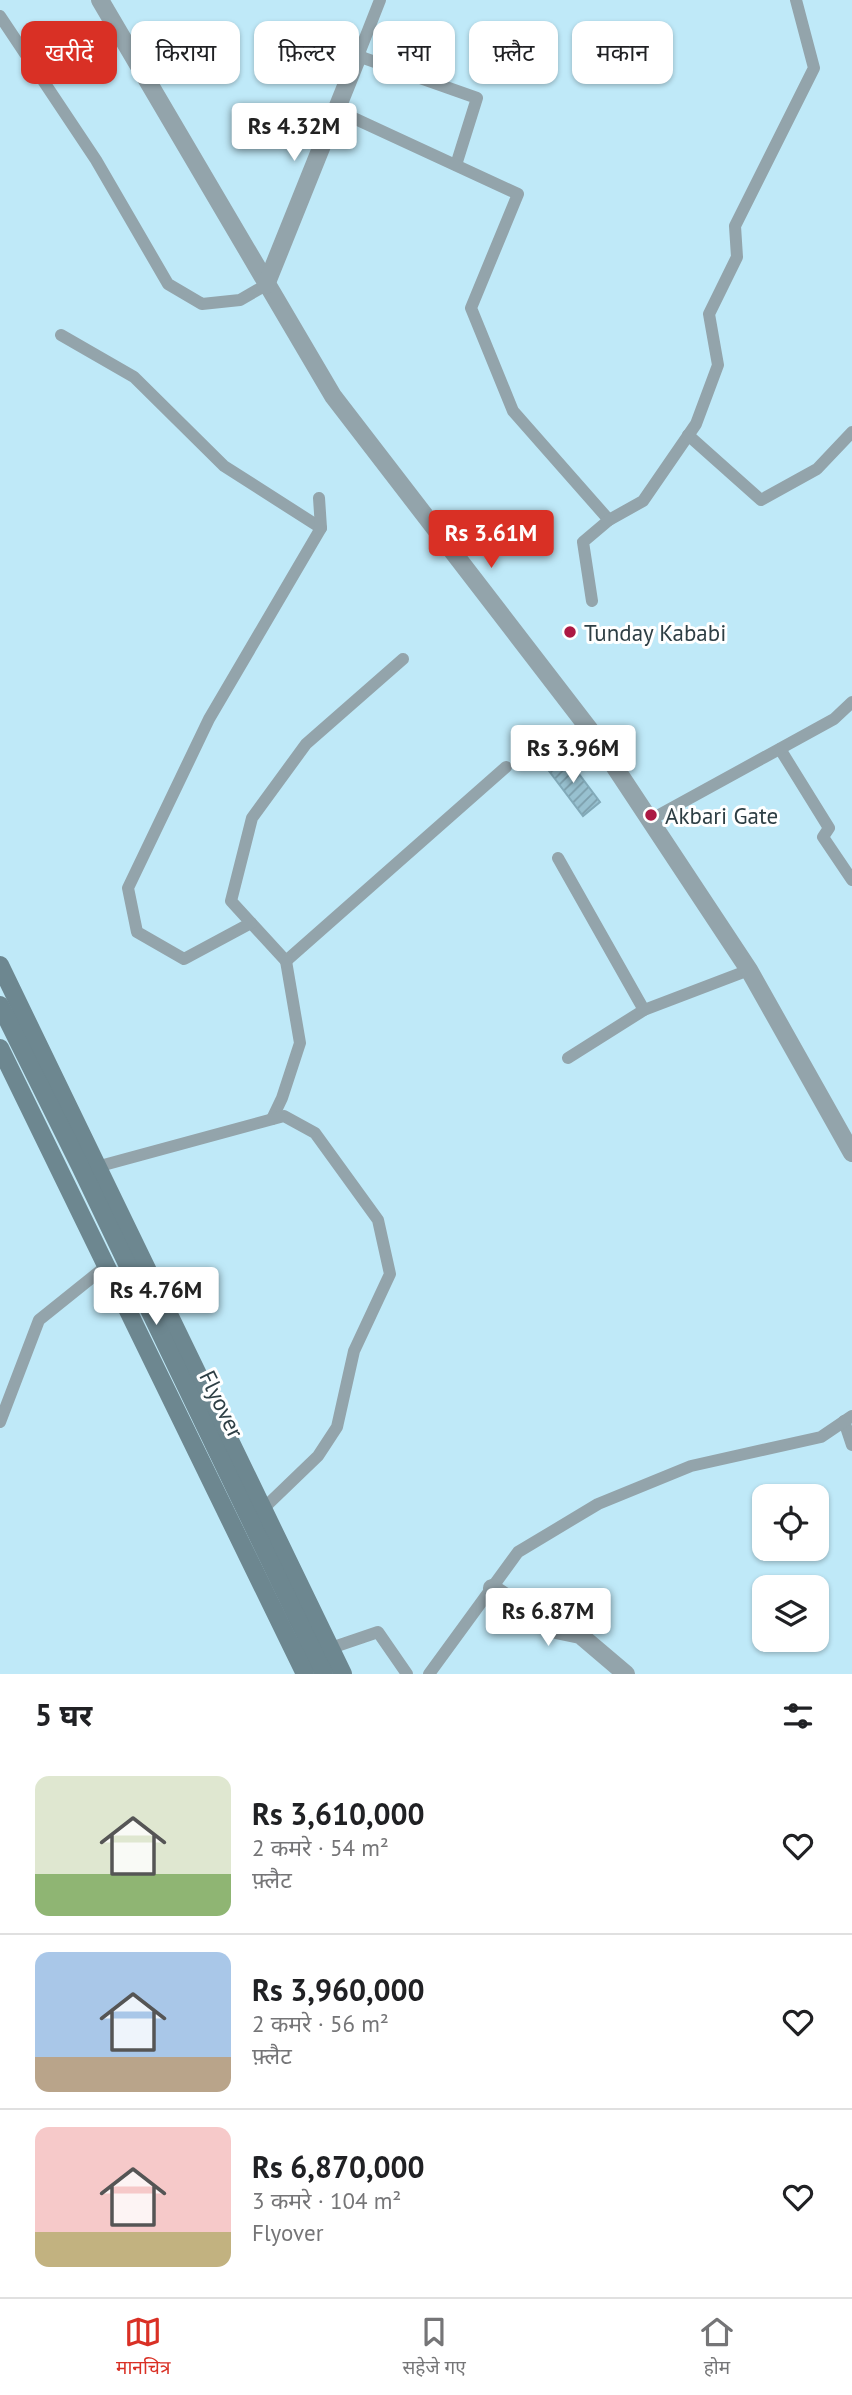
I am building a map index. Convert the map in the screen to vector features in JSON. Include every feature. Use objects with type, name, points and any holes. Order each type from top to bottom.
[{"type":"main road","points":[[0,965],[100,1166],[343,1674]]},
{"type":"main road","name":"Flyover","points":[[0,1005],[324,1674]]},
{"type":"main road","points":[[0,1048],[302,1673]]},
{"type":"street","points":[[100,0],[332,396],[593,734],[749,970],[852,1153]]},
{"type":"street","points":[[266,285],[347,84]]},
{"type":"street","points":[[492,1588],[556,1630],[580,1635],[626,1674]]},
{"type":"lane","points":[[359,53],[380,0]]},
{"type":"lane","points":[[592,601],[583,542],[609,520],[643,501],[696,424],[718,365],[709,314],[737,257],[735,226],[814,68],[796,0]]},
{"type":"lane","points":[[2,24],[96,160],[167,284],[202,304],[240,300],[266,285]]},
{"type":"lane","points":[[359,56],[477,98],[456,165]]},
{"type":"lane","points":[[346,115],[519,194],[471,308],[513,411],[609,520]]},
{"type":"lane","points":[[61,335],[134,377],[224,466],[321,528]]},
{"type":"lane","points":[[688,435],[761,500],[817,468],[852,432]]},
{"type":"lane","points":[[251,923],[184,959],[137,932],[128,888],[209,719],[321,528],[319,498]]},
{"type":"lane","points":[[272,1119],[282,1098],[300,1043],[286,961],[231,901],[252,818],[306,744],[403,660]]},
{"type":"lane","points":[[650,820],[834,719],[852,702]]},
{"type":"lane","points":[[780,749],[829,828],[823,837],[852,880]]},
{"type":"lane","points":[[286,961],[506,767]]},
{"type":"lane","points":[[558,858],[644,1010]]},
{"type":"lane","points":[[568,1058],[644,1010],[749,970]]},
{"type":"lane","points":[[100,1166],[284,1116],[315,1133],[378,1220],[390,1274],[354,1351],[337,1427],[318,1456],[264,1508]]},
{"type":"lane","points":[[0,1423],[39,1320],[104,1267]]},
{"type":"lane","points":[[429,1674],[519,1552],[598,1504],[691,1466],[821,1437],[848,1419],[852,1445]]},
{"type":"lane","points":[[331,1648],[378,1632],[407,1674]]},
{"type":"building","points":[[564,754],[600,802],[583,816],[546,767]]},
{"type":"place","name":"Tunday Kababi","points":[[570,632]]},
{"type":"place","name":"Akbari Gate","points":[[651,815]]}]
